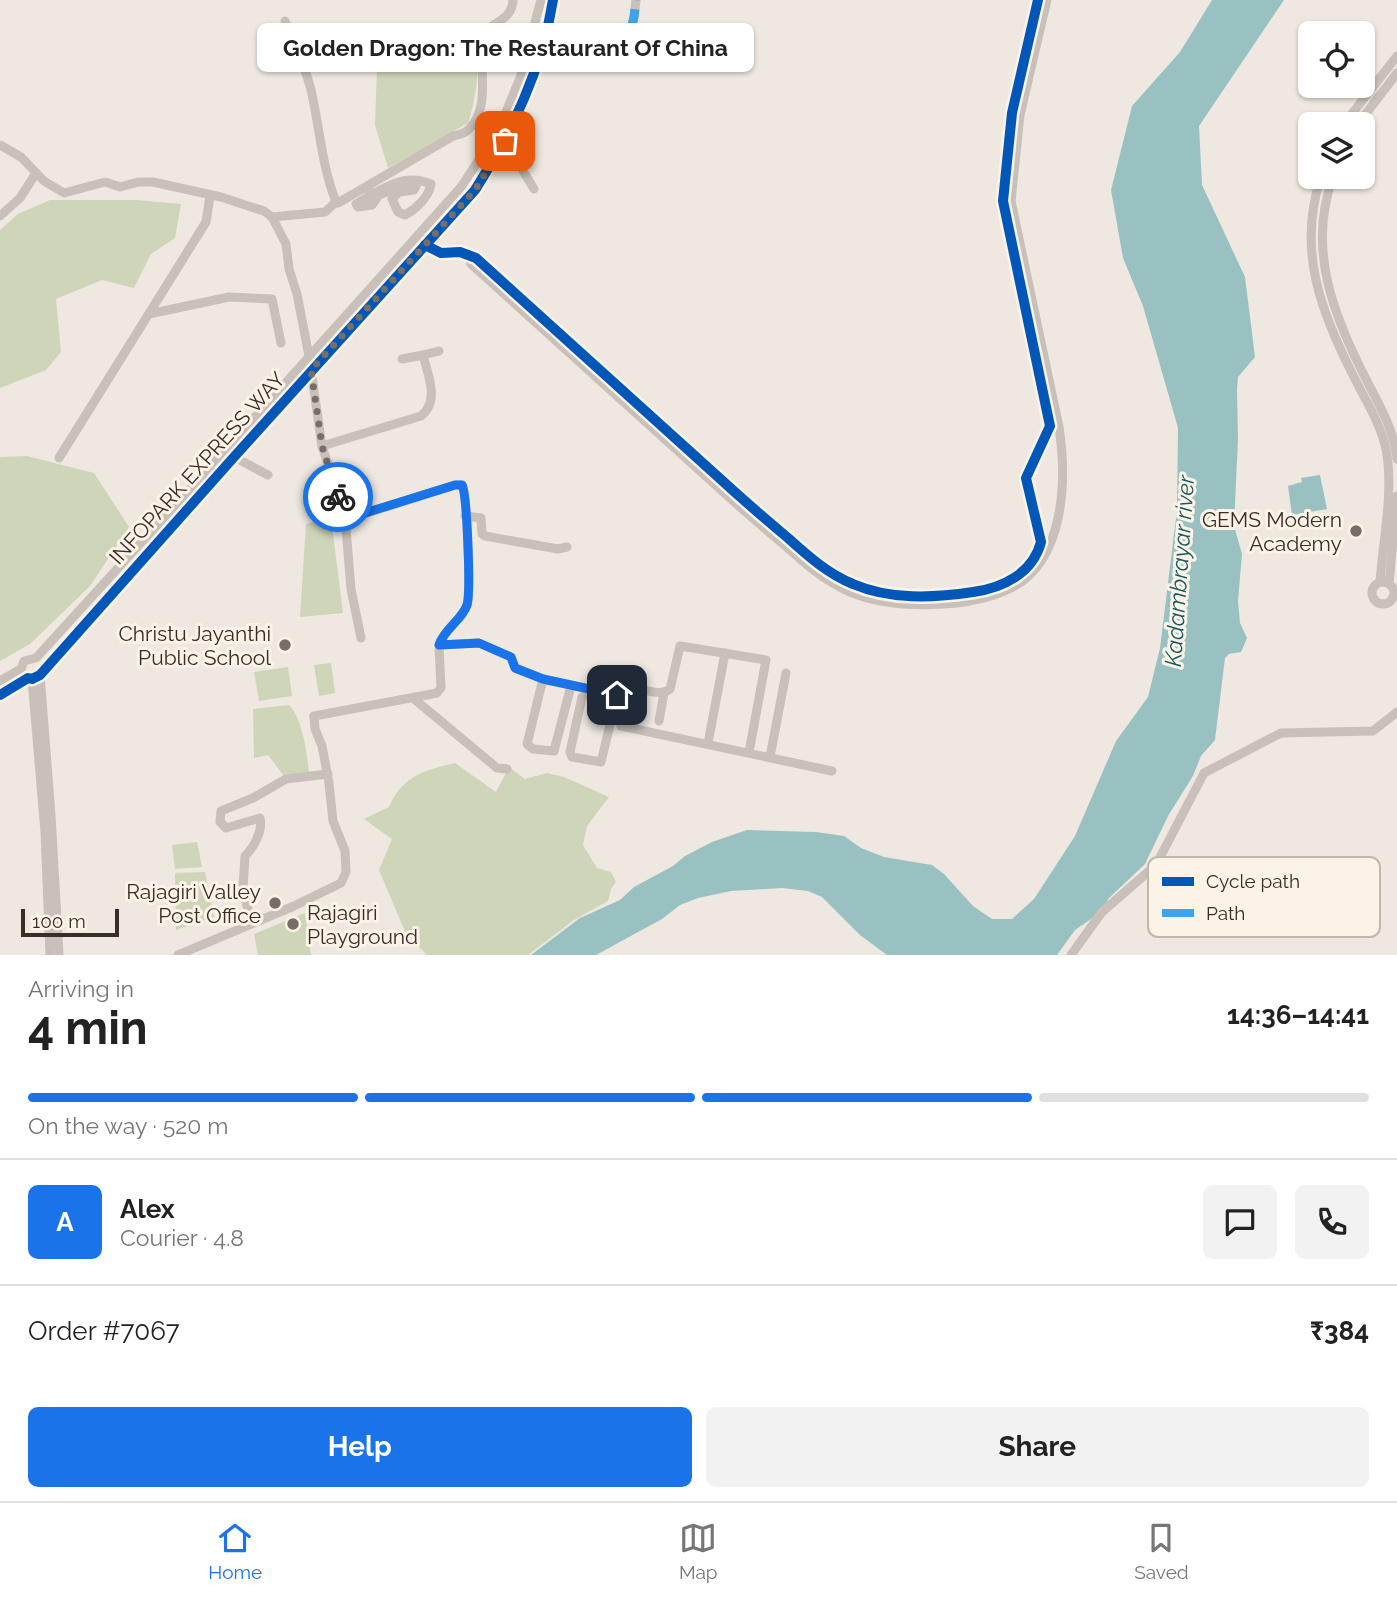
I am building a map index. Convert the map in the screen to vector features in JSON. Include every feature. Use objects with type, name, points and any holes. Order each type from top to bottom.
[{"type":"street","points":[[272,217],[325,212],[335,202],[338,203],[369,191],[412,178],[431,184],[414,210],[405,215],[398,212],[392,199],[400,192],[414,190],[416,186],[412,183],[379,195],[372,205],[358,207],[356,204],[369,191],[453,136],[468,131],[477,117],[483,88],[483,34],[489,26],[505,19],[513,7],[513,0]]},
{"type":"street","name":"INFOPARK EXPRESS WAY","points":[[0,681],[21,669],[24,661],[36,658],[461,187],[498,131],[520,78],[541,0]]},
{"type":"street","name":"INFOPARK EXPRESS WAY","points":[[0,695],[27,678],[38,675],[475,190],[522,107],[542,49],[553,0]]},
{"type":"street","points":[[625,53],[636,0]]},
{"type":"street","points":[[425,245],[440,253],[454,251],[476,258],[750,506],[836,576],[873,592],[911,596],[972,592],[1004,583],[1028,567],[1040,547],[1026,478],[1050,426],[1003,201],[1012,113],[1038,0]]},
{"type":"street","points":[[468,256],[471,264],[745,512],[832,583],[871,599],[911,604],[973,600],[1007,590],[1034,572],[1042,561],[1055,525],[1062,486],[1063,463],[1059,427],[1011,201],[1020,115],[1046,0]]},
{"type":"street","points":[[285,21],[313,96],[327,180],[335,202]]},
{"type":"street","points":[[1353,112],[1397,56]]},
{"type":"street","points":[[1367,112],[1397,73]]},
{"type":"street","points":[[505,141],[534,189]]},
{"type":"street","points":[[0,145],[21,157],[44,181],[64,193],[104,182],[120,187],[138,182],[153,182],[187,188],[264,211],[272,217],[286,244],[309,356]]},
{"type":"street","points":[[0,216],[20,198],[36,173]]},
{"type":"street","points":[[1318,189],[1311,216],[1311,252],[1342,331],[1389,423],[1397,459]]},
{"type":"street","points":[[1330,189],[1323,216],[1320,275],[1332,334],[1379,427],[1386,447],[1388,492],[1384,583],[1397,496]]},
{"type":"street","points":[[59,458],[206,222],[210,196]]},
{"type":"street","points":[[149,314],[229,297],[272,299],[281,343]]},
{"type":"street","points":[[402,359],[439,351]]},
{"type":"street","points":[[322,446],[412,421],[428,411],[432,395],[423,355]]},
{"type":"street","points":[[311,370],[322,446],[345,516],[351,589],[361,638]]},
{"type":"street","points":[[233,457],[268,475]]},
{"type":"street","points":[[178,955],[341,883],[346,872],[345,851],[333,821],[328,774],[314,716],[432,696],[440,690],[439,645],[442,635],[467,606],[470,584],[466,491],[462,485],[455,485],[354,517],[345,516]]},
{"type":"street","points":[[465,516],[481,518],[482,534],[485,536],[558,549],[566,547]]},
{"type":"street","points":[[439,645],[479,643],[511,657],[515,668],[543,679],[619,697]]},
{"type":"street","points":[[619,697],[601,762],[572,757],[570,752],[582,697],[586,694],[619,697],[636,689],[664,693],[670,689],[680,646],[766,660],[750,747]]},
{"type":"street","points":[[709,738],[725,653]]},
{"type":"street","points":[[36,658],[41,664],[38,675],[50,955]]},
{"type":"street","points":[[770,757],[786,673]]},
{"type":"street","points":[[38,675],[51,815],[59,955]]},
{"type":"street","points":[[543,679],[527,744],[533,748],[554,751],[571,686]]},
{"type":"street","points":[[659,721],[664,693]]},
{"type":"street","points":[[619,697],[621,726],[832,771]]},
{"type":"street","points":[[413,698],[497,768],[507,769]]},
{"type":"street","points":[[1160,857],[1204,773],[1281,733],[1373,731],[1397,712]]},
{"type":"street","points":[[251,923],[243,888],[245,856],[252,849],[261,825],[260,818],[226,828],[220,822],[221,811],[253,798],[286,779],[328,774]]},
{"type":"street","points":[[1071,955],[1102,912],[1148,872]]},
{"type":"green space","points":[[477,35],[477,79],[468,123],[388,168],[375,125],[378,39]]},
{"type":"green space","points":[[50,200],[137,200],[181,204],[175,238],[151,254],[134,288],[102,280],[56,299],[61,352],[46,370],[0,388],[0,230],[18,214]]},
{"type":"green space","points":[[27,456],[94,473],[129,527],[90,586],[30,644],[0,661],[0,457]]},
{"type":"green space","points":[[331,518],[343,613],[300,617],[306,524]]},
{"type":"green space","points":[[331,663],[335,693],[319,696],[314,665]]},
{"type":"green space","points":[[288,667],[292,696],[259,701],[254,672]]},
{"type":"green space","points":[[289,705],[301,728],[309,773],[284,776],[268,755],[254,758],[253,709]]},
{"type":"green space","points":[[455,763],[496,792],[509,767],[525,779],[547,773],[564,777],[609,797],[587,826],[583,845],[597,868],[611,872],[616,882],[608,901],[574,920],[528,955],[427,955],[406,934],[379,870],[392,839],[364,819],[389,807],[394,796],[416,776]]},
{"type":"green space","points":[[197,842],[202,867],[175,869],[172,845]]},
{"type":"green space","points":[[205,872],[214,917],[176,930],[175,873]]},
{"type":"green space","name":"Rajagiri Playground","points":[[305,913],[311,955],[258,955],[254,934]]},
{"type":"water","name":"Kadambrayar river","points":[[1212,0],[1284,0],[1199,126],[1202,185],[1245,277],[1255,357],[1238,377],[1237,390],[1234,526],[1242,554],[1238,601],[1240,623],[1247,638],[1241,652],[1229,654],[1225,658],[1215,740],[1201,756],[1193,776],[1168,816],[1145,864],[1108,899],[1106,906],[1075,930],[1057,955],[887,955],[860,935],[822,897],[808,891],[782,888],[731,891],[698,898],[680,905],[662,919],[596,955],[531,955],[580,918],[620,900],[634,887],[673,866],[685,856],[712,842],[747,830],[816,832],[844,836],[861,848],[884,857],[932,865],[944,874],[973,906],[992,919],[1012,919],[1034,899],[1075,836],[1116,741],[1148,697],[1160,648],[1177,510],[1178,428],[1143,306],[1123,258],[1111,190],[1132,106],[1180,52]]},
{"type":"water","points":[[1320,475],[1327,509],[1292,515],[1288,486],[1302,482],[1301,478]]},
{"type":"marked path","points":[[625,53],[636,0]]},
{"type":"cycle path","points":[[0,695],[28,678],[40,675],[475,190],[524,99],[541,51],[553,0]]},
{"type":"cycle path","points":[[425,245],[441,253],[460,252],[476,258],[743,499],[811,558],[835,575],[867,589],[912,596],[973,592],[1006,583],[1031,562],[1041,542],[1026,478],[1050,426],[1003,201],[1012,113],[1038,0]]},
{"type":"way so far","points":[[338,497],[322,446],[311,370],[475,190],[505,141]]},
{"type":"place","name":"Golden Dragon: The Restaurant Of China","points":[[505,141]]},
{"type":"place","name":"GEMS Modern Academy","points":[[1356,531]]},
{"type":"place","name":"Christu Jayanthi Public School","points":[[285,645]]},
{"type":"place","name":"Rajagiri Valley Post Office","points":[[275,903]]},
{"type":"place","name":"Rajagiri Playground","points":[[293,924]]},
{"type":"route","points":[[338,497],[345,516],[349,518],[462,485],[466,491],[470,584],[467,606],[442,635],[439,645],[479,643],[511,657],[515,668],[543,679],[617,695]]}]
